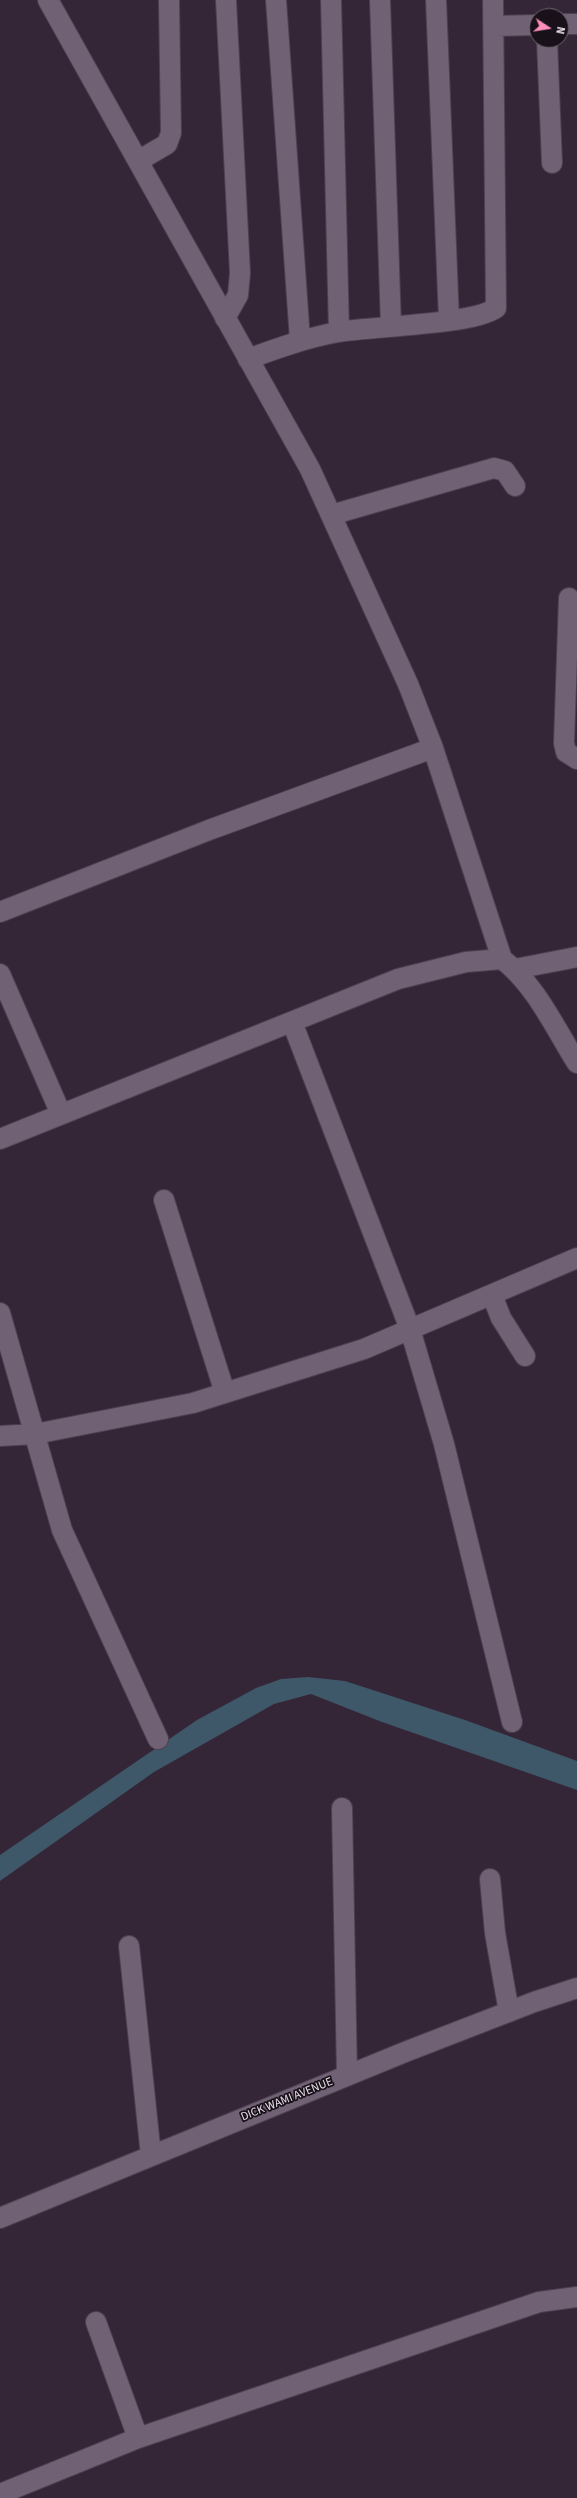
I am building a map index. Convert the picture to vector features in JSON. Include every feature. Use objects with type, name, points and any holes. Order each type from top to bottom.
[{"type":"street","points":[[48,0],[310,469],[408,684],[433,748],[508,964],[543,1008],[577,1063]]},
{"type":"street","points":[[138,161],[167,144],[171,133],[169,0]]},
{"type":"street","points":[[225,318],[238,295],[240,273],[226,0]]},
{"type":"street","points":[[276,0],[300,340]]},
{"type":"street","points":[[331,0],[339,332]]},
{"type":"street","points":[[380,0],[391,326]]},
{"type":"street","points":[[436,0],[449,320]]},
{"type":"street","points":[[248,359],[300,340],[339,332],[449,320],[488,314],[496,308],[493,0]]},
{"type":"street","points":[[494,26],[529,25]]},
{"type":"street","points":[[547,48],[552,164]]},
{"type":"street","points":[[331,515],[494,468],[505,471],[515,486]]},
{"type":"street","points":[[569,598],[564,743],[566,752],[577,759]]},
{"type":"street","points":[[0,912],[209,830],[433,748]]},
{"type":"street","points":[[0,1139],[398,979],[466,962],[508,964],[577,957]]},
{"type":"street","points":[[0,974],[61,1114]]},
{"type":"street","points":[[292,1022],[410,1329],[444,1444],[512,1722]]},
{"type":"street","points":[[164,1200],[225,1393]]},
{"type":"street","points":[[0,1436],[35,1434],[193,1403],[364,1349],[577,1258]]},
{"type":"street","points":[[492,1295],[501,1318],[525,1356]]},
{"type":"street","points":[[0,1313],[62,1530],[158,1739]]},
{"type":"street","points":[[342,1808],[347,2076]]},
{"type":"street","points":[[490,1879],[495,1933],[509,2012]]},
{"type":"street","points":[[129,1946],[151,2156]]},
{"type":"street","name":"DICK WAMI AVENUE","points":[[0,2218],[347,2076],[509,2012],[577,1988]]},
{"type":"street","points":[[0,2494],[138,2438],[539,2302],[577,2297]]},
{"type":"street","points":[[96,2322],[138,2438]]},
{"type":"water","points":[[308,1677],[345,1681],[465,1720],[577,1761],[577,1790],[382,1722],[311,1694],[274,1704],[154,1772],[0,1881],[0,1855],[197,1720],[256,1688],[281,1679]]}]
